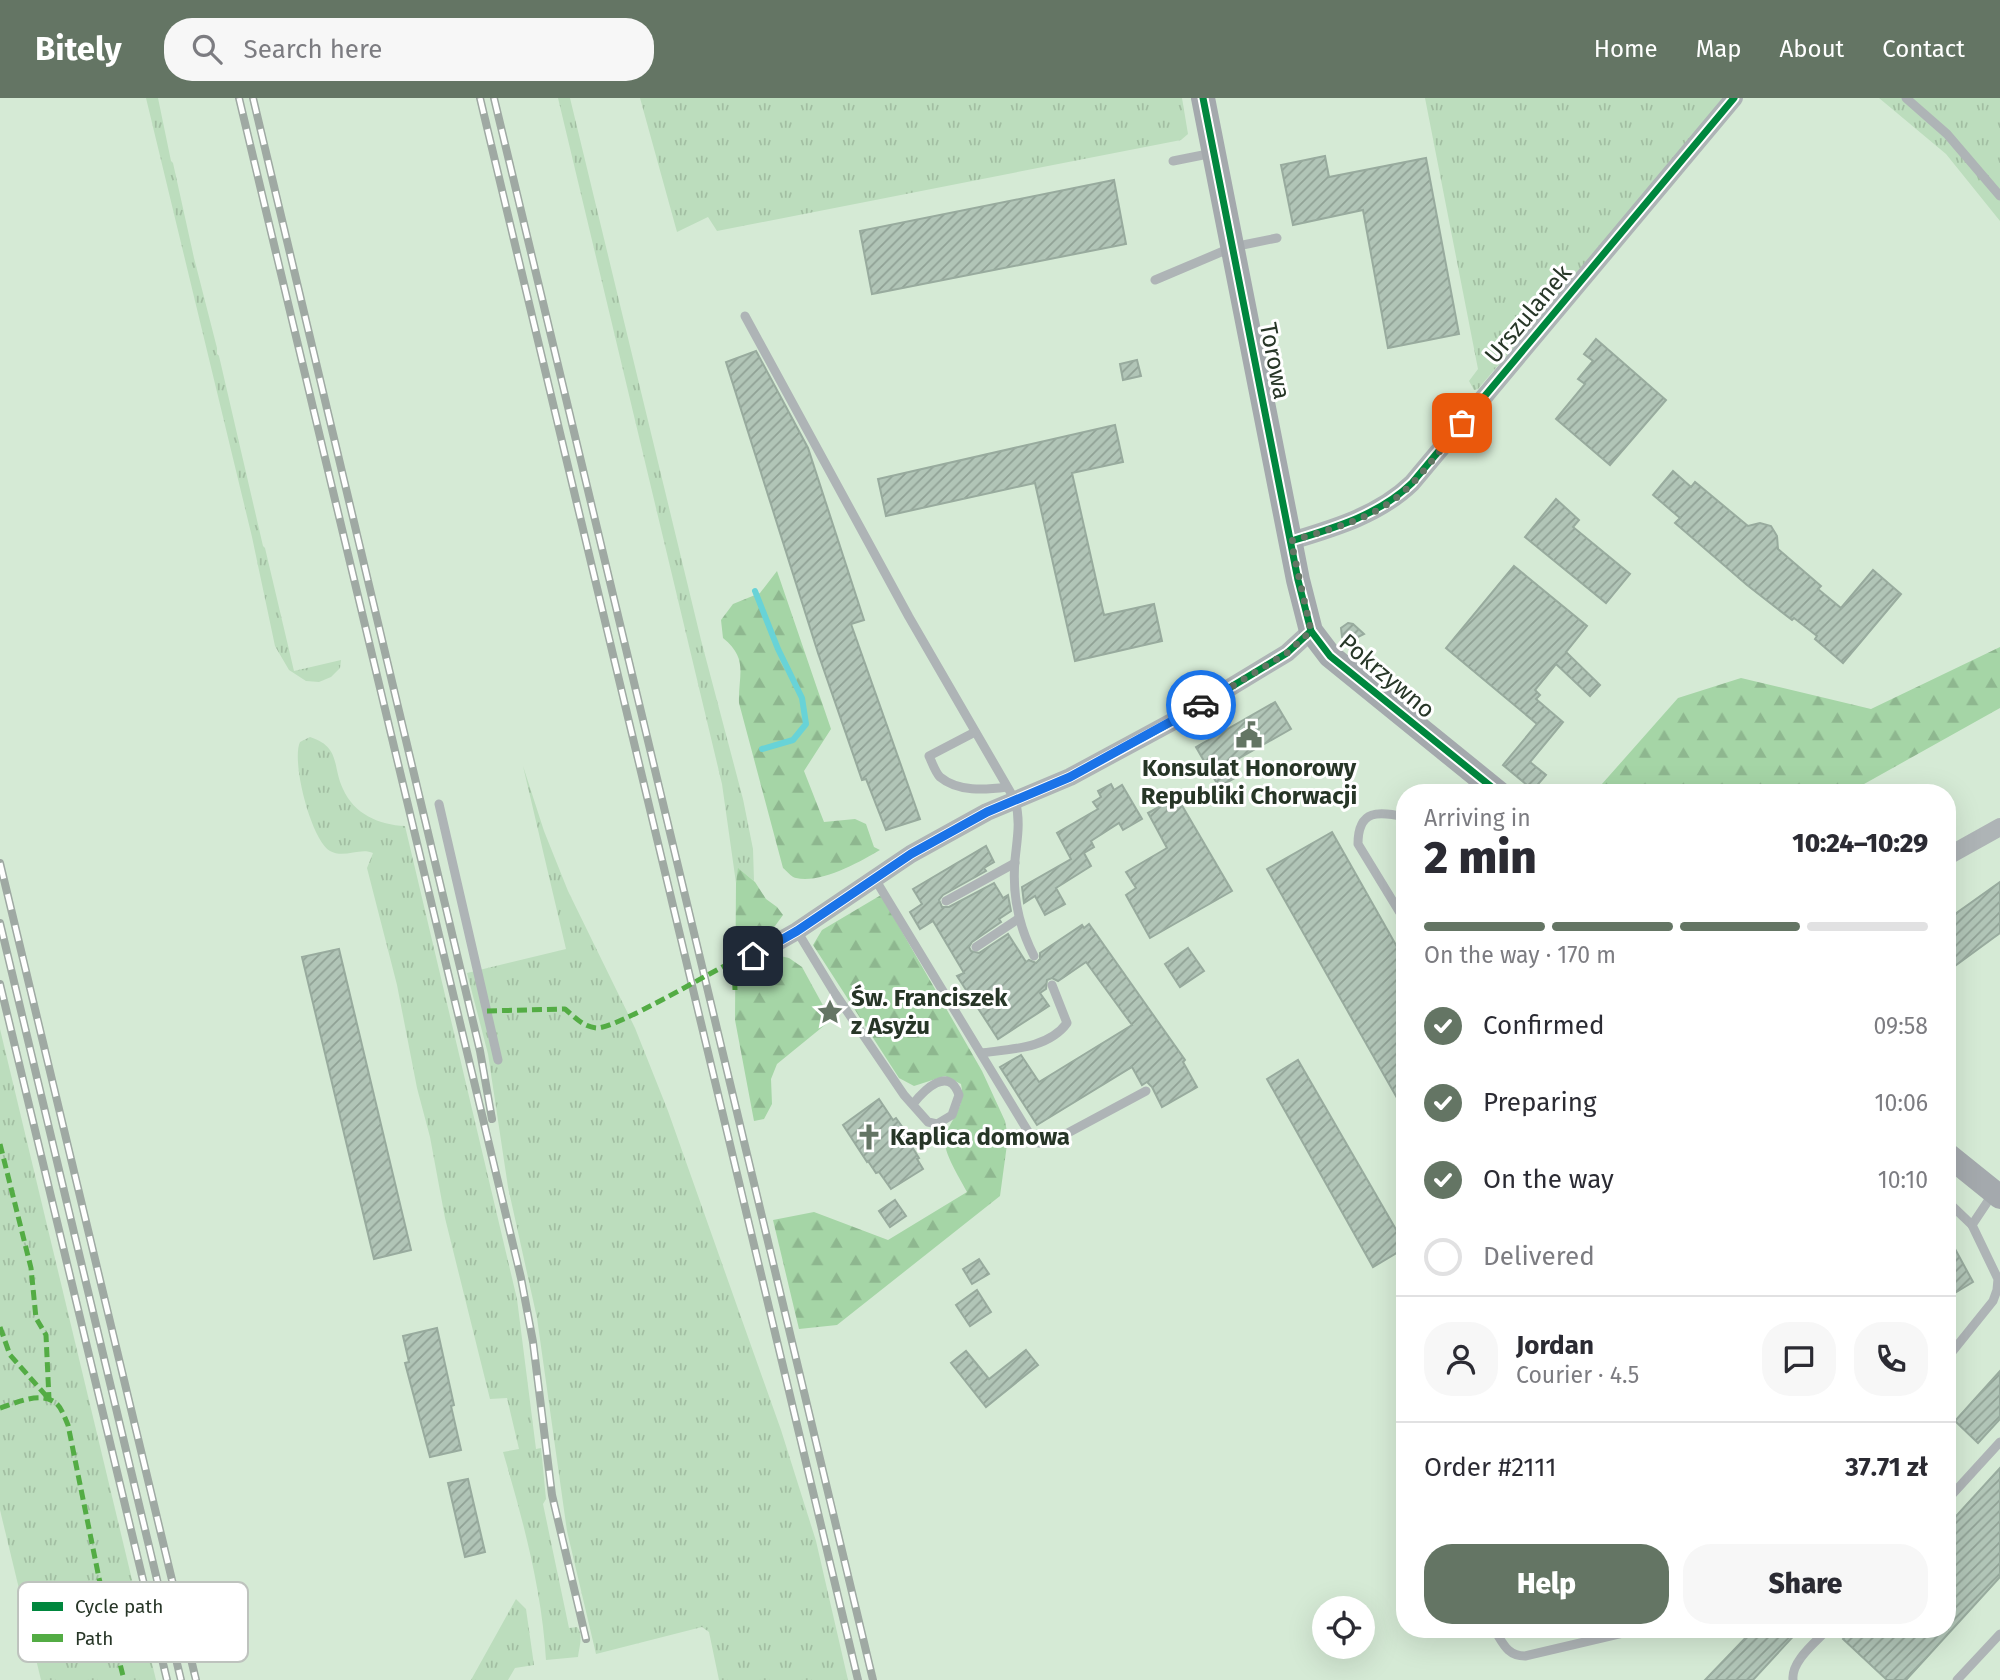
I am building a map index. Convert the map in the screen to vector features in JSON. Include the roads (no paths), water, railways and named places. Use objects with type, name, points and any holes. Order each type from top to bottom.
[{"type":"street","name":"Torowa","points":[[1203,98],[1311,631]]},
{"type":"street","name":"Urszulanek","points":[[1291,541],[1365,516],[1395,498],[1412,483],[1734,98]]},
{"type":"street","name":"Pokrzywno","points":[[742,962],[797,931],[911,854],[987,812],[1011,793],[1070,777],[1173,721],[1287,653],[1311,631],[1329,656],[1488,784]]},
{"type":"street","points":[[1956,852],[2000,827]]},
{"type":"street","points":[[1956,1161],[1997,1194]]},
{"type":"lane","points":[[1906,98],[1947,134],[2000,196]]},
{"type":"lane","points":[[1173,161],[1214,152]]},
{"type":"lane","points":[[1155,280],[1233,247],[1277,238]]},
{"type":"lane","points":[[746,316],[909,617],[1011,793],[1020,826],[1015,863],[1018,919],[1034,956]]},
{"type":"lane","points":[[975,732],[929,757],[939,776],[960,786],[1011,793]]},
{"type":"lane","points":[[439,804],[498,1060]]},
{"type":"lane","points":[[1396,815],[1381,812],[1367,817],[1358,829],[1358,844],[1396,906]]},
{"type":"lane","points":[[946,901],[1015,863]]},
{"type":"lane","points":[[876,879],[1032,1138],[1039,1143],[1051,1142],[1146,1091]]},
{"type":"lane","points":[[976,947],[1018,919]]},
{"type":"lane","points":[[797,931],[834,992],[913,1104],[928,1122],[937,1124],[951,1115],[959,1095],[955,1086],[943,1081],[927,1087],[913,1104]]},
{"type":"lane","points":[[981,1054],[1036,1045],[1061,1031],[1067,1023],[1052,985]]},
{"type":"lane","points":[[1972,1225],[1997,1194]]},
{"type":"lane","points":[[1956,1210],[1972,1225],[1997,1279],[1993,1301],[1956,1347]]},
{"type":"lane","points":[[1956,1490],[2000,1442]]},
{"type":"lane","points":[[1957,1680],[2000,1634]]},
{"type":"lane","points":[[1500,1638],[1507,1650],[1517,1656],[1599,1638]]},
{"type":"lane","points":[[1793,1680],[1796,1665],[1820,1638]]},
{"type":"waterway","points":[[755,591],[778,649],[802,698],[806,724],[793,740],[762,749]]},
{"type":"railway","points":[[239,98],[521,1278],[533,1342],[552,1495],[586,1639]]},
{"type":"railway","points":[[253,98],[480,1051],[492,1119]]},
{"type":"railway","points":[[480,98],[858,1680]]},
{"type":"railway","points":[[494,98],[873,1680]]},
{"type":"railway","points":[[0,863],[172,1582]]},
{"type":"railway","points":[[0,923],[158,1582]]},
{"type":"railway","points":[[0,984],[143,1582]]},
{"type":"railway","points":[[163,1662],[167,1680]]},
{"type":"railway","points":[[177,1662],[181,1680]]},
{"type":"railway","points":[[192,1662],[196,1680]]},
{"type":"place","name":"Konsulat Honorowy Republiki Chorwacji","points":[[1249,735]]},
{"type":"place","name":"Św. Franciszek z Asyżu","points":[[830,1012]]},
{"type":"place","name":"Kaplica domowa","points":[[869,1137]]}]
